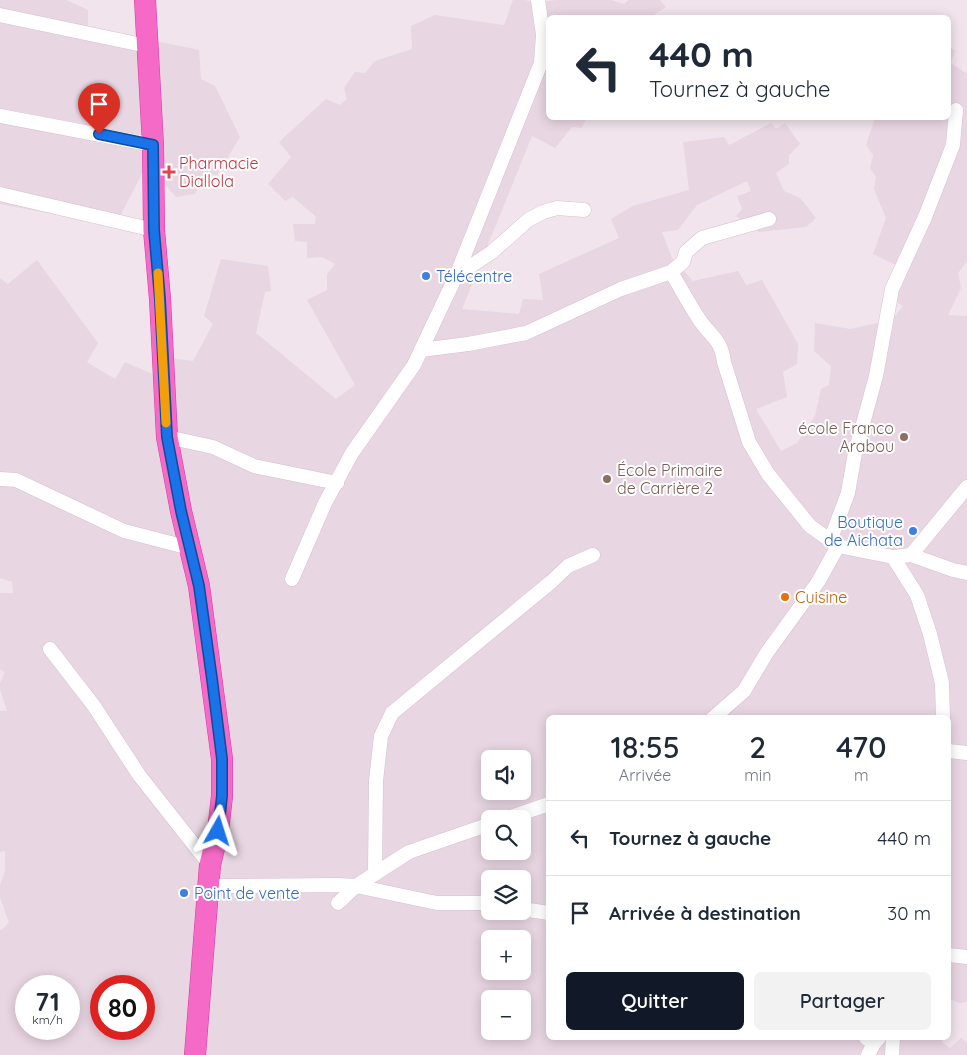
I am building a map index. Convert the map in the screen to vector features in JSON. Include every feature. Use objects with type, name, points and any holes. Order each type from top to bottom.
[{"type":"highway","points":[[145,0],[153,145],[154,230],[160,299],[167,437],[199,586],[222,759],[222,796],[218,831],[210,865],[194,1055]]},
{"type":"street","points":[[292,579],[325,503],[352,453],[414,365],[456,276],[540,63],[543,35],[538,0]]},
{"type":"street","points":[[0,15],[147,46]]},
{"type":"street","points":[[716,715],[744,690],[766,654],[818,582],[834,544],[848,493],[855,453],[876,376],[892,289],[925,217],[953,145],[956,110]]},
{"type":"street","points":[[0,116],[153,145]]},
{"type":"street","points":[[0,194],[154,230]]},
{"type":"street","points":[[456,276],[492,252],[528,220],[542,212],[557,208],[584,210]]},
{"type":"street","points":[[421,350],[468,344],[526,333],[622,289],[671,272],[683,262],[686,252],[702,238],[769,219]]},
{"type":"street","points":[[671,272],[700,321],[714,336],[722,349],[724,362],[749,442],[768,474],[810,526],[834,544],[893,557],[911,555],[967,573]]},
{"type":"street","points":[[167,437],[213,447],[254,466],[336,483]]},
{"type":"street","points":[[0,479],[16,480],[124,531],[190,548]]},
{"type":"street","points":[[911,555],[967,487]]},
{"type":"street","points":[[375,874],[376,782],[381,736],[392,713],[568,566],[594,555]]},
{"type":"street","points":[[893,557],[917,594],[930,634],[942,683],[943,715]]},
{"type":"street","points":[[50,649],[94,706],[139,775],[210,865]]},
{"type":"street","points":[[951,751],[967,753]]},
{"type":"street","points":[[531,810],[546,805]]},
{"type":"street","points":[[338,903],[356,886],[409,852],[481,827]]},
{"type":"street","points":[[208,886],[356,886],[437,903],[481,904]]},
{"type":"street","points":[[531,910],[546,913]]},
{"type":"street","points":[[951,956],[967,957]]},
{"type":"street","points":[[892,1055],[893,1040]]},
{"type":"shaded area","points":[[0,0],[66,0],[88,10],[88,27],[199,50],[201,79],[215,86],[240,137],[217,175],[204,173],[195,194],[176,197],[147,164],[115,226],[0,204]]},
{"type":"shaded area","points":[[513,0],[525,0],[535,3],[556,0],[611,0],[624,4],[629,0],[660,0],[666,7],[654,15],[546,15],[546,120],[586,120],[582,128],[572,127],[555,148],[532,136],[462,309],[519,314],[523,299],[543,300],[539,274],[619,238],[611,219],[633,206],[689,190],[683,142],[724,137],[729,145],[771,123],[776,129],[785,123],[800,144],[789,155],[789,164],[776,173],[784,191],[800,198],[816,218],[806,227],[759,232],[736,216],[742,209],[737,196],[751,191],[747,181],[697,205],[678,230],[662,232],[672,258],[693,281],[738,271],[746,285],[762,280],[798,344],[797,364],[783,372],[787,397],[756,409],[781,451],[797,443],[815,416],[821,389],[829,385],[831,366],[814,351],[815,323],[850,329],[892,320],[903,306],[884,295],[896,265],[873,254],[886,218],[874,189],[876,177],[870,168],[873,155],[866,145],[874,120],[951,120],[951,63],[967,74],[967,261],[958,273],[961,288],[948,315],[967,316],[967,1002],[960,1003],[951,1000],[951,715],[546,715],[546,1040],[943,1040],[942,1042],[950,1048],[961,1038],[967,1043],[967,1055],[0,1055],[0,931],[9,923],[0,897],[0,885],[5,871],[5,851],[0,852],[0,711],[7,711],[0,689],[0,683],[5,672],[0,669],[0,593],[13,593],[12,582],[0,578],[0,278],[8,284],[37,260],[98,343],[87,362],[115,379],[125,362],[157,376],[157,356],[193,361],[213,324],[204,316],[221,259],[268,266],[271,291],[265,292],[256,333],[336,399],[355,385],[307,300],[327,290],[327,274],[335,264],[322,257],[307,258],[307,242],[295,241],[293,224],[315,224],[316,217],[293,197],[285,201],[268,184],[291,157],[279,142],[326,99],[340,105],[347,99],[344,88],[355,72],[365,73],[375,61],[412,49],[411,26],[435,15],[504,25]]},
{"type":"shaded area","points":[[951,48],[955,51],[951,63]]},
{"type":"slow traffic","points":[[158,273],[166,423]]},
{"type":"place","name":"Pharmacie Diallola","points":[[169,172]]},
{"type":"place","name":"Télécentre","points":[[426,276]]},
{"type":"place","name":"école Franco Arabou","points":[[904,437]]},
{"type":"place","name":"École Primaire de Carrière 2","points":[[607,479]]},
{"type":"place","name":"Boutique de Aichata","points":[[913,531]]},
{"type":"place","name":"Cuisine","points":[[785,597]]},
{"type":"place","name":"Point de vente","points":[[184,893]]},
{"type":"route","points":[[99,134],[153,145],[154,230],[160,299],[167,437],[181,511],[199,586],[212,679],[222,759],[222,796],[218,831]]}]
